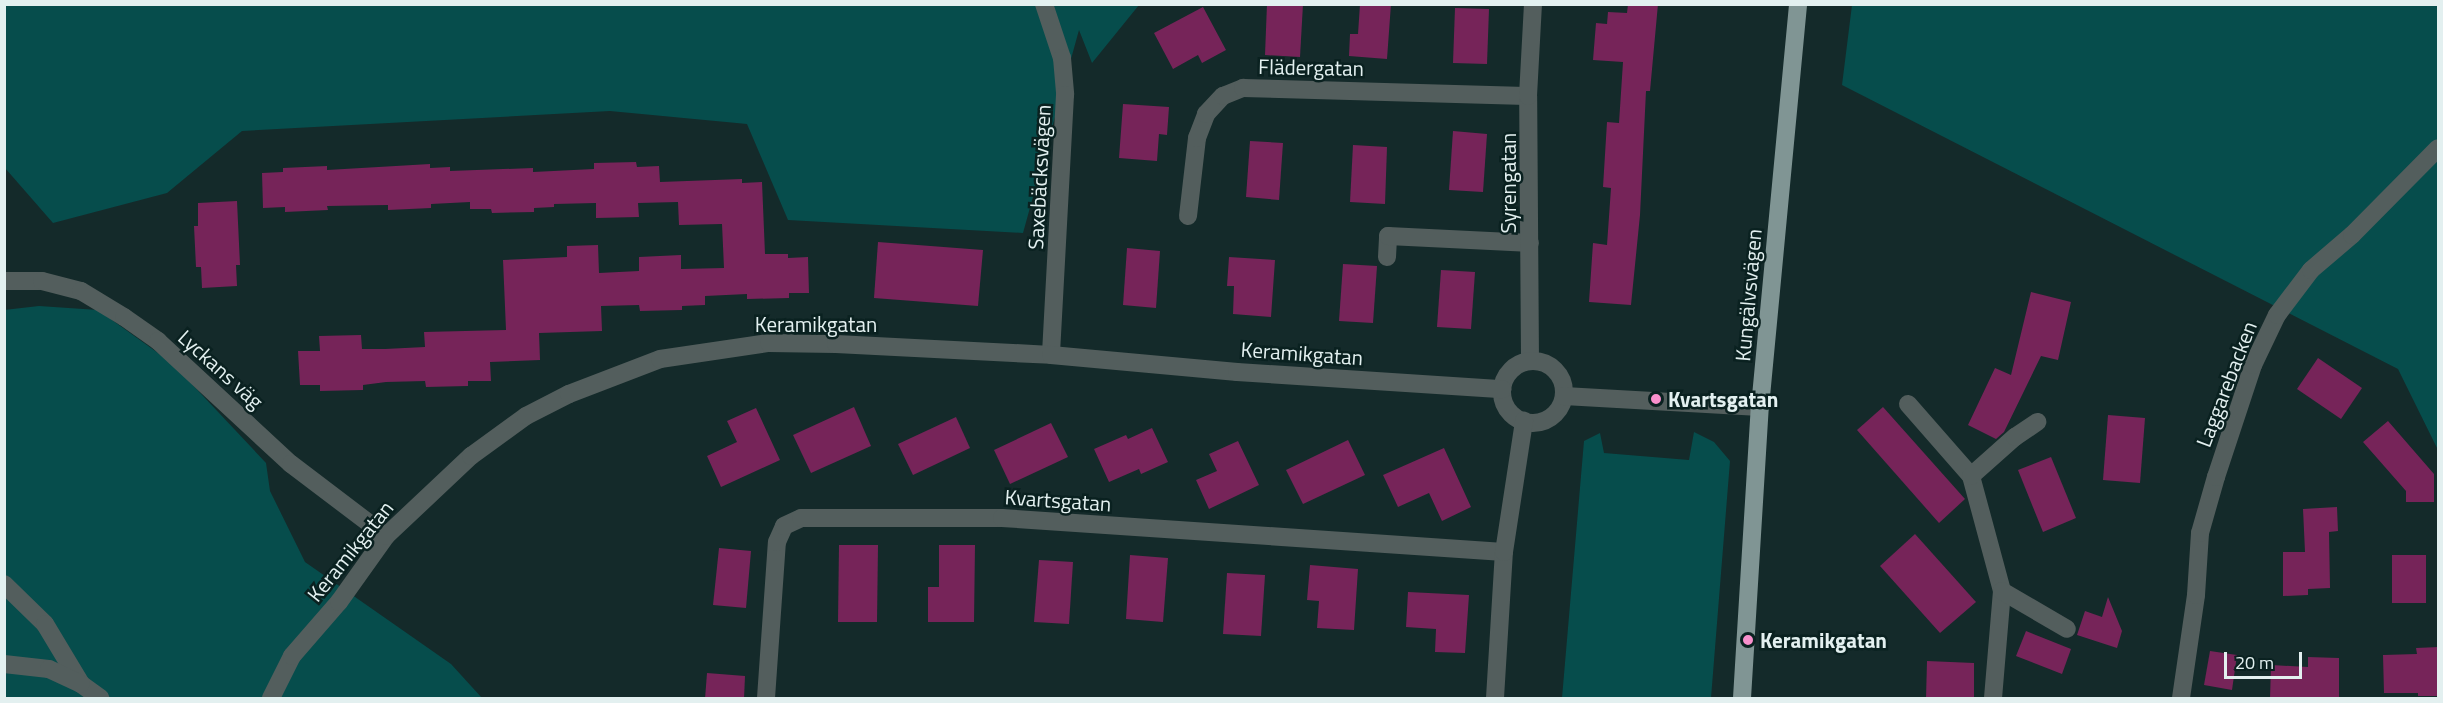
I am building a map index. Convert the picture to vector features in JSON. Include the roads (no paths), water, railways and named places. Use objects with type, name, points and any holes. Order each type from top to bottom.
[{"type":"main road","name":"Kungälvsvägen","points":[[1742,699],[1760,407],[1798,4]]},
{"type":"street","name":"Saxebäcksvägen","points":[[1044,4],[1062,58],[1065,95],[1050,355]]},
{"type":"street","name":"Syrengatan","points":[[1530,361],[1528,96],[1533,4]]},
{"type":"street","name":"Flädergatan","points":[[1188,216],[1197,138],[1206,114],[1223,96],[1243,88],[1528,96]]},
{"type":"street","name":"Laggarebacken","points":[[2181,699],[2196,596],[2200,533],[2253,364],[2277,315],[2311,270],[2352,235],[2439,148]]},
{"type":"street","points":[[1387,257],[1388,236],[1530,243]]},
{"type":"street","name":"Lyckans väg","points":[[4,280],[42,281],[81,291],[124,318],[158,341],[291,464],[386,536]]},
{"type":"street","name":"Keramikgatan","points":[[271,699],[292,656],[339,602],[386,536],[436,486],[516,422],[569,394],[613,375],[660,359],[769,343],[1050,355],[1249,372],[1502,389]]},
{"type":"street","points":[[1530,361],[1544,363],[1553,368],[1560,376],[1564,396],[1562,405],[1549,418],[1531,423],[1512,415],[1506,407],[1502,389],[1510,371],[1530,361]]},
{"type":"street","points":[[1564,396],[1760,407]]},
{"type":"street","points":[[1908,404],[1971,476],[2002,591],[1993,699]]},
{"type":"street","points":[[1495,699],[1504,552],[1524,421]]},
{"type":"street","points":[[1971,476],[2014,437],[2037,422]]},
{"type":"street","name":"Kvartsgatan","points":[[766,699],[777,542],[784,526],[801,518],[1002,518],[1504,552]]},
{"type":"street","points":[[4,585],[45,624],[81,684]]},
{"type":"street","points":[[2002,591],[2067,629]]},
{"type":"street","points":[[4,664],[49,669],[81,684],[100,699]]},
{"type":"place","name":"Kvartsgatan","points":[[1656,399]]},
{"type":"place","name":"Keramikgatan","points":[[1748,640]]}]
